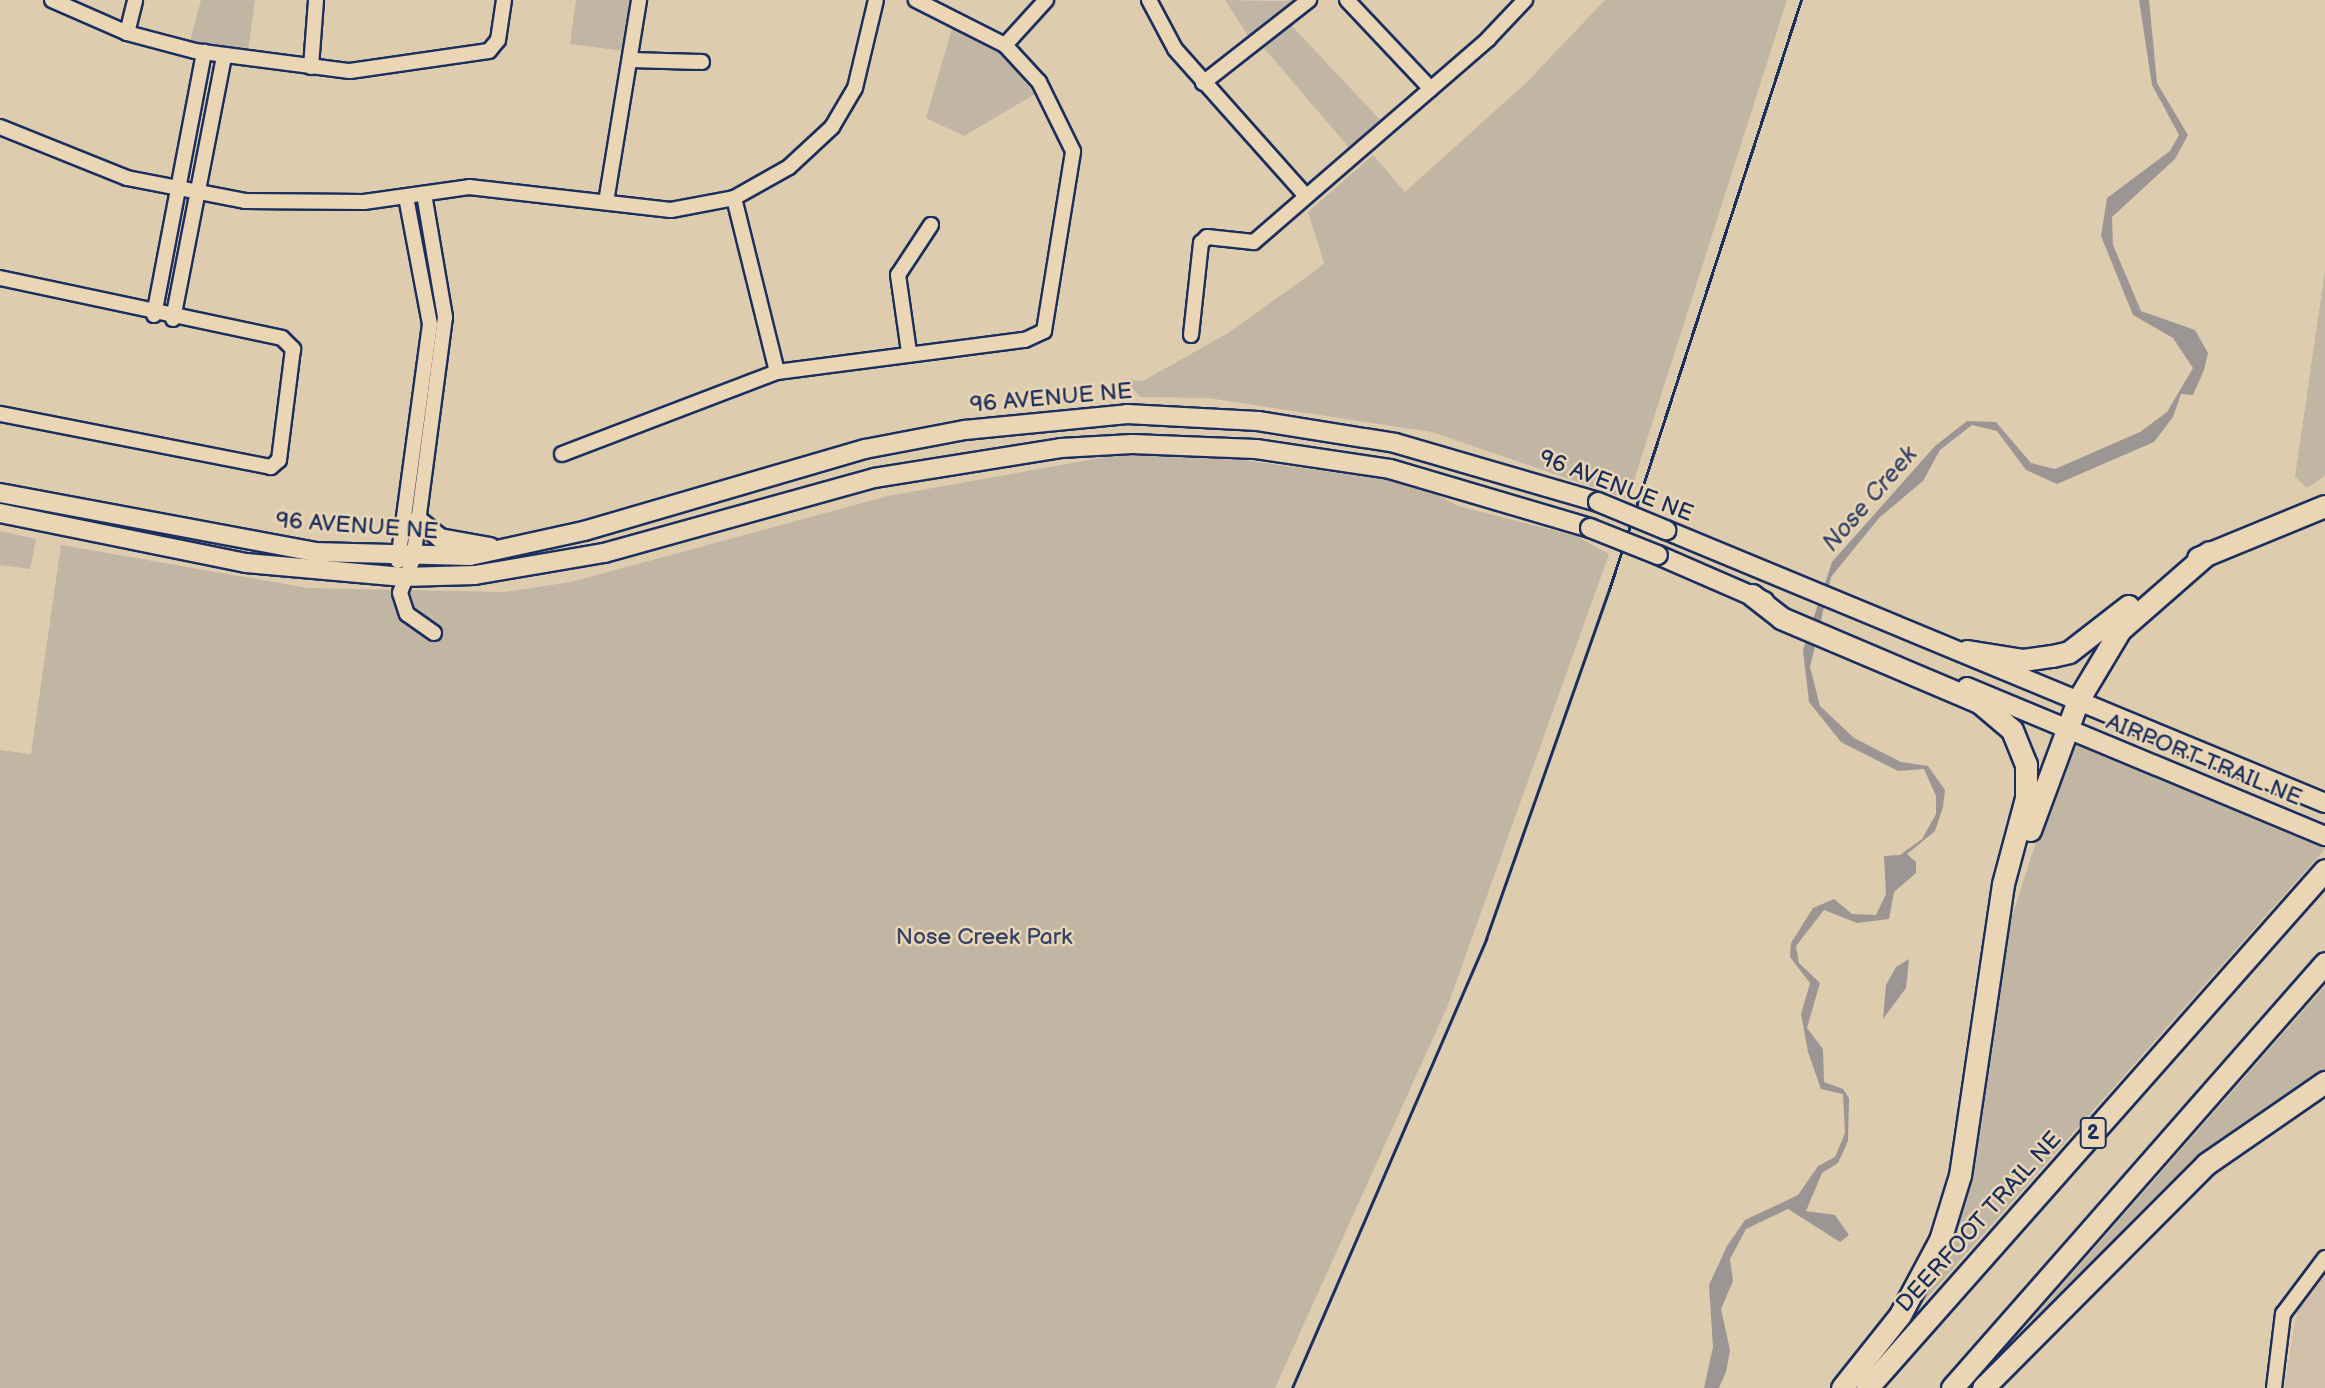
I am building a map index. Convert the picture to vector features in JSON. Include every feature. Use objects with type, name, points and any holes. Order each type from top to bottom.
[{"type":"highway","points":[[1967,651],[2022,660],[2068,652],[2209,552],[2325,506]]},
{"type":"highway","points":[[2001,915],[2065,730],[2078,700],[2120,630],[2209,552]]},
{"type":"highway","points":[[1752,595],[1781,618],[1875,653],[1979,702],[2021,744],[2026,798],[2001,915],[1965,1149],[1940,1240],[1900,1315],[1842,1388]]},
{"type":"highway","name":"DEERFOOT TRAIL NE","points":[[1867,1388],[2322,874]]},
{"type":"highway","points":[[1952,1388],[2325,962]]},
{"type":"highway","points":[[1983,1388],[2206,1164],[2325,1082]]},
{"type":"highway","points":[[2206,1164],[2325,1094]]},
{"type":"main road","name":"96 AVENUE NE","points":[[0,492],[231,540],[405,558],[496,548],[584,531],[817,462],[1019,423],[1175,415],[1395,443],[1598,502],[1967,651],[2078,700]]},
{"type":"main road","name":"96 AVENUE NE","points":[[0,513],[246,563],[403,576],[544,567],[825,489],[1061,448],[1229,447],[1390,469],[1590,528],[1752,595]]},
{"type":"main road","points":[[817,462],[825,489]]},
{"type":"main road","points":[[418,520],[440,538],[496,548]]},
{"type":"main road","points":[[1875,653],[2065,730]]},
{"type":"main road","name":"AIRPORT TRAIL NE","points":[[2078,700],[2325,803]]},
{"type":"main road","name":"AIRPORT TRAIL NE","points":[[2065,730],[2325,836]]},
{"type":"street","points":[[52,0],[127,33],[214,54],[351,71],[489,51],[498,40],[504,0]]},
{"type":"street","points":[[127,33],[135,0]]},
{"type":"street","points":[[311,67],[316,0]]},
{"type":"street","points":[[606,202],[639,0]]},
{"type":"street","points":[[0,127],[174,190],[193,194],[282,205],[517,188],[671,210],[734,198],[789,167],[832,127],[855,88],[876,0]]},
{"type":"street","points":[[562,454],[778,372],[909,352],[1025,340],[1044,331],[1051,315],[1073,151],[1039,82],[1005,44],[916,0]]},
{"type":"street","points":[[1005,44],[1046,0]]},
{"type":"street","points":[[1149,0],[1203,83],[1306,195]]},
{"type":"street","points":[[1203,83],[1309,0]]},
{"type":"street","points":[[1347,0],[1431,89]]},
{"type":"street","points":[[1191,335],[1200,243],[1207,237],[1254,242],[1431,89],[1525,0]]},
{"type":"street","points":[[154,315],[174,190],[214,54]]},
{"type":"street","points":[[173,319],[214,54]]},
{"type":"street","points":[[631,60],[702,62]]},
{"type":"street","points":[[405,558],[418,520],[445,317],[424,194]]},
{"type":"street","points":[[406,197],[430,324],[400,593],[407,614],[434,633]]},
{"type":"street","points":[[734,198],[778,372]]},
{"type":"street","points":[[909,352],[898,275],[931,225]]},
{"type":"street","points":[[0,278],[154,315],[282,338],[293,349],[279,460],[271,467],[0,414]]},
{"type":"street","points":[[2274,1388],[2283,1314],[2325,1258]]},
{"type":"shaded area","points":[[2139,0],[2149,0],[2157,83],[2188,135],[2175,159],[2112,217],[2113,245],[2141,311],[2195,330],[2208,353],[2204,370],[2193,395],[2181,394],[2173,417],[2154,442],[2057,484],[2026,470],[1997,431],[1972,425],[1940,450],[1923,481],[1879,518],[1831,577],[1810,667],[1820,706],[1854,738],[1901,762],[1928,766],[1945,790],[1943,807],[1935,831],[1907,854],[1916,862],[1916,873],[1894,892],[1889,919],[1857,923],[1824,910],[1796,946],[1799,963],[1820,983],[1807,1028],[1823,1049],[1824,1082],[1843,1089],[1849,1098],[1848,1141],[1838,1163],[1822,1173],[1806,1211],[1835,1215],[1849,1235],[1840,1242],[1788,1209],[1746,1229],[1730,1259],[1733,1281],[1721,1309],[1730,1350],[1726,1372],[1719,1388],[1704,1388],[1713,1347],[1709,1285],[1727,1246],[1745,1220],[1798,1195],[1818,1166],[1835,1157],[1845,1133],[1843,1094],[1821,1089],[1808,1052],[1801,1014],[1810,983],[1790,957],[1791,943],[1813,908],[1834,899],[1852,914],[1876,915],[1886,894],[1884,856],[1900,855],[1922,839],[1936,814],[1936,796],[1924,769],[1898,771],[1841,742],[1809,702],[1803,650],[1832,562],[1935,446],[1967,421],[1996,422],[2031,463],[2055,469],[2140,432],[2167,412],[2193,368],[2173,338],[2133,315],[2101,236],[2107,198],[2170,151],[2179,135],[2152,85]]},
{"type":"shaded area","points":[[1909,959],[1906,988],[1883,1019],[1886,985],[1896,967]]},
{"type":"shaded area","points":[[2325,1276],[2325,1388],[2284,1388],[2298,1307]]},
{"type":"green space","points":[[201,0],[255,0],[248,51],[190,41]]},
{"type":"green space","points":[[576,0],[631,0],[624,51],[570,44]]},
{"type":"green space","points":[[1225,0],[1278,1],[1297,0],[1248,36]]},
{"type":"green space","points":[[1605,0],[1787,0],[1628,499],[1432,432],[1208,398],[1140,397],[1124,379],[1143,381],[1228,333],[1315,271],[1324,263],[1308,212],[1373,155],[1405,192],[1527,82]]},
{"type":"green space","points":[[953,25],[1005,57],[1035,94],[964,136],[926,118]]},
{"type":"green space","points":[[1291,25],[1382,122],[1351,150],[1264,48]]},
{"type":"green space","points":[[2325,270],[2325,476],[2307,488],[2295,477]]},
{"type":"green space","name":"Nose Creek Park","points":[[1123,454],[1222,457],[1417,484],[1458,506],[1576,536],[1609,554],[1448,1005],[1275,1388],[0,1388],[0,750],[31,754],[61,545],[308,588],[504,592],[571,582],[888,496]]},
{"type":"green space","points":[[0,531],[36,539],[30,569],[0,565]]},
{"type":"green space","points":[[2074,744],[2325,849],[1901,1327],[1947,1246],[2000,954],[2058,773]]},
{"type":"green space","points":[[2325,986],[2325,1072],[2199,1158],[2028,1324]]},
{"type":"railway","points":[[1292,1388],[1486,939],[1609,590],[1801,0]]},
{"type":"water label","name":"Nose Creek","points":[[1870,499]]}]
